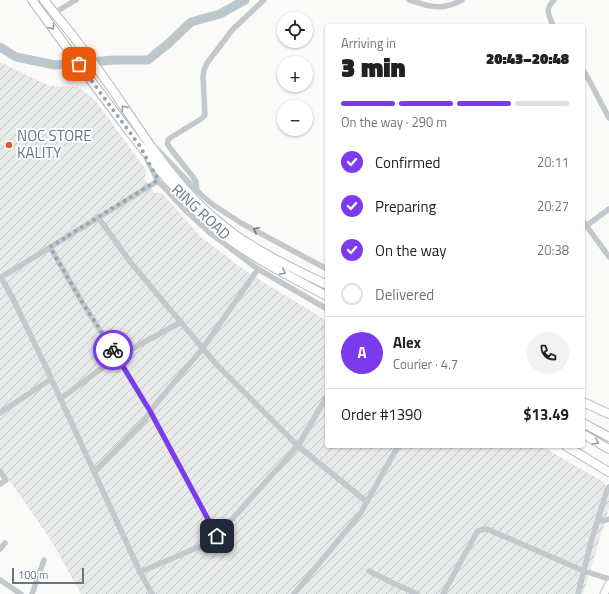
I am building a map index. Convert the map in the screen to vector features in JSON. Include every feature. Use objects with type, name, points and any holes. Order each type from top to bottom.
[{"type":"highway","name":"RING ROAD","points":[[32,0],[140,146],[178,192],[196,211],[232,242],[254,256],[325,295]]},
{"type":"highway","name":"RING ROAD","points":[[44,0],[81,47],[167,168],[200,206],[220,223],[259,250],[325,284]]},
{"type":"highway","points":[[298,280],[325,300]]},
{"type":"highway","points":[[585,403],[609,414]]},
{"type":"highway","points":[[585,424],[609,437]]},
{"type":"highway","points":[[585,435],[609,449]]},
{"type":"highway","points":[[569,448],[609,472]]},
{"type":"main road","points":[[604,594],[609,584]]},
{"type":"street","points":[[54,13],[76,0]]},
{"type":"street","points":[[197,191],[196,182],[167,144],[168,140],[205,115],[203,77],[207,63],[233,29],[264,0]]},
{"type":"street","points":[[409,0],[437,8],[452,5],[462,0]]},
{"type":"street","points":[[553,24],[548,13],[548,9],[554,0]]},
{"type":"street","points":[[585,73],[609,118]]},
{"type":"street","points":[[146,139],[156,147],[197,191],[212,204],[241,223],[325,268]]},
{"type":"street","points":[[140,146],[158,180],[197,222],[258,269],[325,308]]},
{"type":"street","points":[[152,594],[140,572],[13,299],[1,278],[158,180]]},
{"type":"street","points":[[609,209],[585,224],[609,257]]},
{"type":"street","points":[[98,217],[131,263],[216,364],[298,446],[367,502]]},
{"type":"street","points":[[50,247],[82,302],[150,411],[217,536]]},
{"type":"street","points":[[94,472],[144,421],[150,411],[203,348],[258,269]]},
{"type":"street","points":[[60,399],[117,357],[181,322]]},
{"type":"street","points":[[0,413],[51,379]]},
{"type":"street","points":[[140,572],[206,544],[217,536],[298,446],[325,399]]},
{"type":"street","points":[[294,594],[360,514],[397,448]]},
{"type":"street","points":[[0,471],[6,480],[0,484]]},
{"type":"street","points":[[578,594],[591,542],[609,487]]},
{"type":"street","points":[[598,520],[603,521],[609,519]]},
{"type":"street","points":[[443,594],[477,532],[483,529],[487,529],[584,571],[609,579]]},
{"type":"street","points":[[0,549],[5,543]]},
{"type":"street","points":[[32,594],[44,560]]},
{"type":"street","points":[[369,571],[393,584],[417,594]]},
{"type":"street","points":[[0,580],[21,594]]},
{"type":"shaded area","points":[[0,62],[50,86],[78,87],[95,100],[146,170],[145,180],[155,193],[162,193],[201,237],[247,272],[325,320],[325,448],[544,448],[604,482],[609,491],[609,508],[583,594],[81,594],[51,540],[0,467]]},
{"type":"waterway","points":[[0,47],[16,57],[55,65],[114,60],[148,60],[191,22],[220,14],[245,0]]},
{"type":"way so far","points":[[79,64],[140,146],[158,180],[50,247],[82,302],[113,350]]},
{"type":"place","name":"NOC STORE KALITY","points":[[9,145]]},
{"type":"route","points":[[113,350],[150,411],[217,536]]}]
